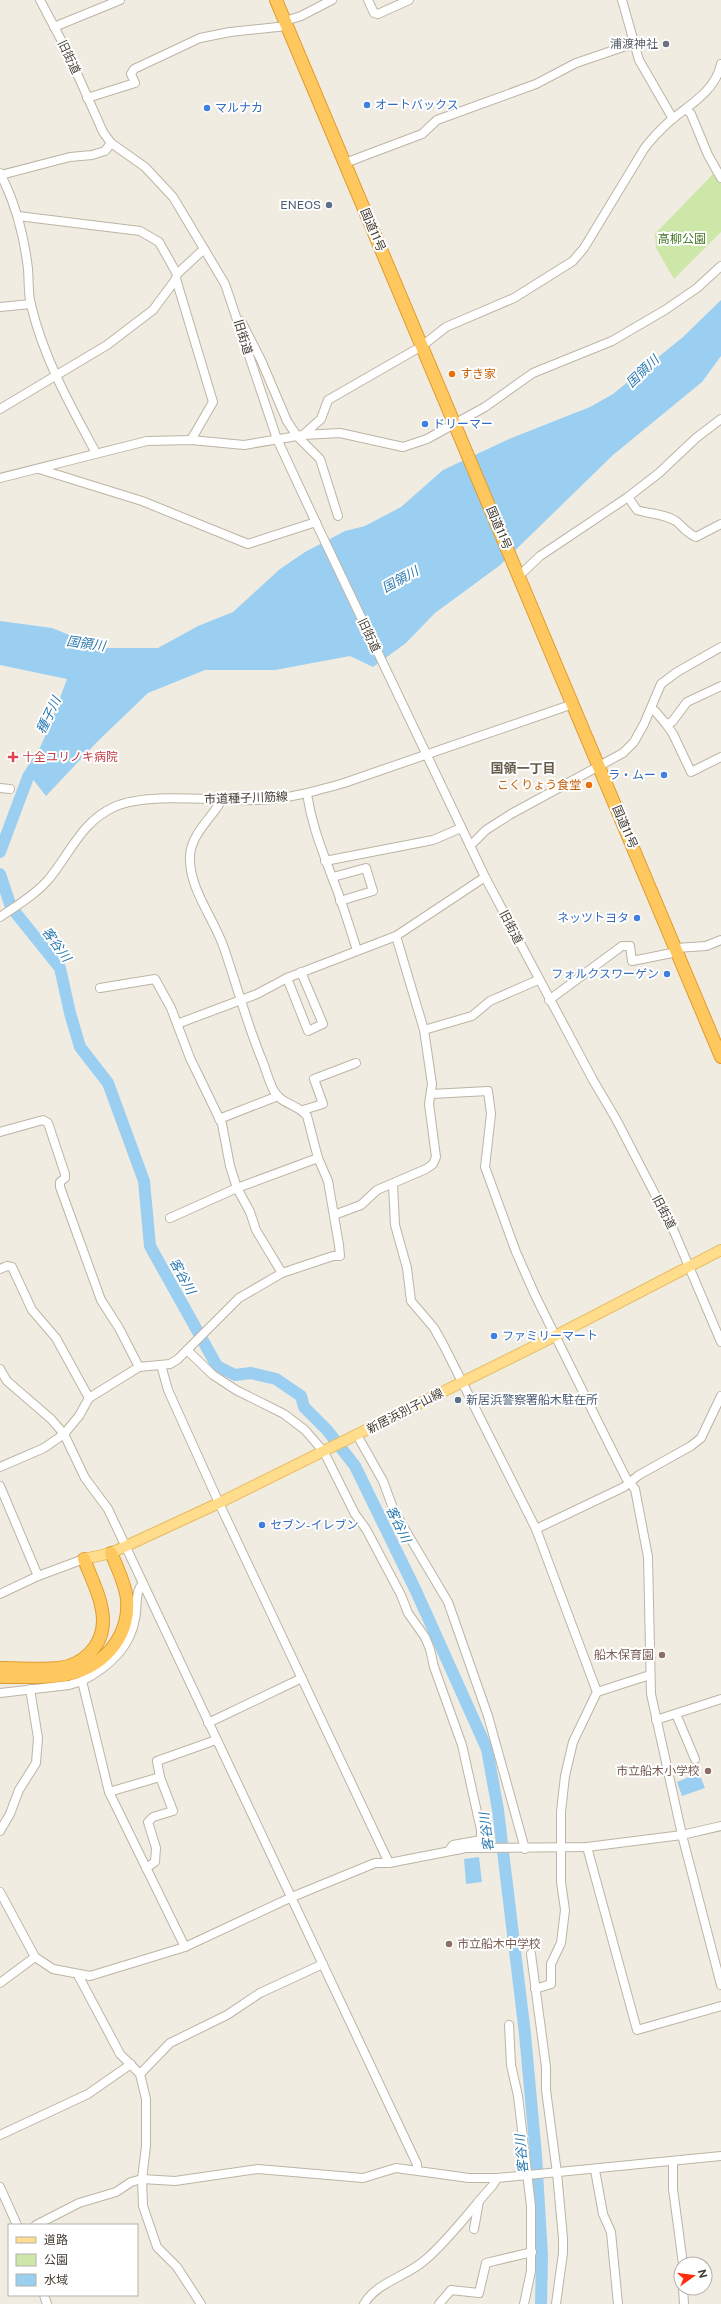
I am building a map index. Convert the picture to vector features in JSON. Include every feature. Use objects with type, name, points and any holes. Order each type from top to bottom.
[{"type":"highway","name":"国道11号","points":[[276,0],[721,1057]]},
{"type":"highway","points":[[0,1677],[64,1675],[84,1670],[103,1659],[116,1643],[127,1612],[127,1597],[122,1579],[111,1553]]},
{"type":"highway","points":[[0,1668],[59,1668],[77,1663],[95,1648],[101,1633],[103,1621],[100,1604],[84,1559]]},
{"type":"main road","name":"新居浜別子山線","points":[[84,1559],[111,1553],[220,1503],[462,1383],[721,1250]]},
{"type":"street","name":"旧街道","points":[[40,0],[68,53],[103,132],[111,143],[145,167],[173,197],[225,284],[278,439],[317,525],[485,877],[538,980],[620,1125],[673,1229],[721,1342]]},
{"type":"street","points":[[54,26],[120,0]]},
{"type":"street","points":[[87,98],[135,83],[131,74],[134,69],[200,38],[286,24],[332,0]]},
{"type":"street","points":[[368,0],[374,13],[378,14],[407,0]]},
{"type":"street","points":[[389,0],[393,8]]},
{"type":"street","points":[[622,0],[639,60],[673,119]]},
{"type":"street","points":[[345,163],[422,134],[436,120],[536,84],[576,63],[635,43]]},
{"type":"street","points":[[300,436],[321,419],[328,400],[422,346],[446,327],[514,298],[573,261],[584,248],[644,149],[655,134],[687,110],[718,77],[721,64]]},
{"type":"street","points":[[687,110],[691,114],[708,155],[720,173]]},
{"type":"street","points":[[96,453],[54,376],[31,304],[24,237],[10,191],[0,174],[70,157],[92,155],[104,151],[111,143]]},
{"type":"street","points":[[18,216],[140,231],[160,242],[177,277],[213,402],[191,440]]},
{"type":"street","points":[[0,409],[107,345],[153,310],[177,277],[204,249]]},
{"type":"street","points":[[0,478],[147,441],[191,440],[244,445],[300,436],[340,433],[404,447],[457,428],[485,406],[533,373],[612,341],[666,310],[697,288],[721,266]]},
{"type":"street","points":[[0,306],[31,304]]},
{"type":"street","points":[[238,320],[243,322],[279,399],[287,421],[320,459],[338,516]]},
{"type":"street","points":[[518,572],[628,497],[659,473],[696,438],[721,419]]},
{"type":"street","points":[[39,469],[142,501],[248,544],[317,525]]},
{"type":"street","points":[[628,497],[637,510],[669,518],[676,522],[686,533],[696,537],[721,524]]},
{"type":"street","points":[[470,846],[486,830],[622,753],[634,742],[651,710],[661,684],[677,672],[721,647]]},
{"type":"street","points":[[666,724],[672,722],[687,702],[721,686]]},
{"type":"street","name":"市道種子川筋線","points":[[0,917],[25,900],[47,881],[81,832],[96,818],[114,807],[135,800],[156,798],[259,800],[307,794],[426,755],[572,704]]},
{"type":"street","points":[[651,710],[655,711],[673,734],[692,772],[721,757]]},
{"type":"street","points":[[0,788],[10,789]]},
{"type":"street","points":[[307,794],[311,820],[333,877],[357,950]]},
{"type":"street","points":[[0,1467],[44,1448],[64,1434],[79,1416],[89,1398],[139,1367],[161,1365],[178,1359],[239,1298],[282,1273],[333,1256],[340,1256],[328,1181],[318,1158],[308,1116],[303,1110],[280,1100],[278,1096],[253,1037],[224,947],[191,870],[190,854],[194,837],[214,814],[221,800]]},
{"type":"street","points":[[326,861],[433,840],[461,828]]},
{"type":"street","points":[[333,877],[366,868],[373,891],[340,901]]},
{"type":"street","points":[[177,1024],[270,989],[287,978],[301,972],[396,936],[485,877]]},
{"type":"street","points":[[334,1215],[361,1205],[377,1190],[393,1184],[433,1164],[436,1151],[429,1111],[432,1084],[424,1030],[396,936]]},
{"type":"street","points":[[549,1000],[622,946],[630,946],[632,961],[672,953],[676,948],[706,946],[721,940]]},
{"type":"street","points":[[287,978],[308,1030],[323,1024],[301,972]]},
{"type":"street","points":[[100,988],[155,979],[171,1008],[190,1058],[220,1119],[227,1144],[230,1166],[237,1188],[250,1212],[256,1230],[282,1273]]},
{"type":"street","points":[[424,1030],[472,1016],[490,1000],[538,980]]},
{"type":"street","points":[[303,1110],[323,1104],[314,1079],[356,1063]]},
{"type":"street","points":[[431,1094],[488,1091],[491,1114],[484,1167],[516,1252],[555,1336],[626,1478],[635,1489],[648,1557],[651,1694],[682,1835],[721,1985]]},
{"type":"street","points":[[220,1119],[278,1096]]},
{"type":"street","points":[[0,1132],[43,1120],[48,1123],[65,1174],[65,1178],[60,1182],[60,1187],[101,1300],[119,1328],[139,1367]]},
{"type":"street","points":[[170,1218],[237,1188],[318,1158]]},
{"type":"street","points":[[393,1184],[395,1225],[407,1268],[411,1301],[434,1328],[536,1529],[596,1692],[573,1742],[565,1776],[560,1812],[561,1882],[565,1910],[561,1943],[551,1964],[551,1984],[535,1989]]},
{"type":"street","points":[[0,1269],[7,1266],[12,1267],[32,1310],[56,1338],[89,1398]]},
{"type":"street","points":[[188,1349],[213,1374],[236,1390],[284,1414],[305,1430],[326,1451],[354,1514],[366,1529],[408,1613],[425,1637],[455,1721],[481,1830],[481,1840],[457,1843],[453,1845],[450,1850]]},
{"type":"street","points":[[161,1365],[168,1390],[388,1863]]},
{"type":"street","points":[[0,1369],[7,1381],[51,1419],[64,1434],[86,1478],[108,1509],[417,2164],[417,2170]]},
{"type":"street","points":[[536,1529],[630,1482],[639,1475],[691,1446],[701,1438],[721,1396]]},
{"type":"street","points":[[356,1436],[383,1481],[394,1510],[448,1602],[488,1716],[523,1849]]},
{"type":"street","points":[[0,1486],[38,1576]]},
{"type":"street","points":[[0,1594],[38,1576],[84,1559]]},
{"type":"street","points":[[0,1693],[69,1685],[97,1673],[115,1658],[128,1639],[136,1620],[138,1588],[142,1583]]},
{"type":"street","points":[[596,1692],[650,1674]]},
{"type":"street","points":[[208,1723],[302,1678]]},
{"type":"street","points":[[82,1680],[109,1792],[185,1947]]},
{"type":"street","points":[[0,1831],[10,1814],[19,1790],[34,1770],[36,1763],[38,1738],[30,1689]]},
{"type":"street","points":[[656,1720],[721,1699]]},
{"type":"street","points":[[676,1714],[695,1759]]},
{"type":"street","points":[[146,1868],[155,1862],[156,1848],[148,1822],[153,1817],[173,1811],[160,1777],[157,1762],[216,1740]]},
{"type":"street","points":[[109,1792],[160,1777]]},
{"type":"street","points":[[0,1892],[35,1957],[53,1969],[78,1975],[99,1975],[185,1947],[292,1897],[375,1863],[388,1863],[450,1850],[485,1847],[523,1849],[587,1847],[682,1835],[721,1826]]},
{"type":"street","points":[[587,1847],[637,2030],[721,2006]]},
{"type":"street","points":[[531,1954],[546,2067],[546,2090],[556,2173],[563,2253],[556,2304]]},
{"type":"street","points":[[0,1983],[35,1957]]},
{"type":"street","points":[[140,2074],[170,2043],[227,2015],[260,1992],[323,1964]]},
{"type":"street","points":[[78,1975],[120,2054],[140,2074],[146,2099],[146,2146],[142,2180],[143,2206],[157,2247],[177,2267],[201,2304]]},
{"type":"street","points":[[509,2025],[511,2065],[518,2096],[531,2206],[531,2271],[524,2304]]},
{"type":"street","points":[[0,2135],[88,2094],[130,2064]]},
{"type":"street","points":[[38,2224],[79,2203],[116,2192],[131,2182],[142,2180],[175,2181],[258,2169],[364,2178],[396,2168],[470,2178],[497,2178],[595,2170],[721,2156]]},
{"type":"street","points":[[673,2162],[673,2189],[682,2256]]},
{"type":"street","points":[[595,2170],[603,2214],[611,2232],[618,2304]]},
{"type":"street","points":[[364,2304],[368,2297],[380,2287],[413,2270],[427,2259],[497,2178]]},
{"type":"street","points":[[0,2187],[17,2224]]},
{"type":"street","points":[[474,2230],[479,2200]]},
{"type":"street","points":[[439,2304],[451,2290],[479,2293],[486,2263],[532,2252]]},
{"type":"green space","name":"高柳公園","points":[[715,172],[721,182],[721,232],[674,279],[656,248],[655,234]]},
{"type":"water","name":"国領川","points":[[721,300],[721,356],[702,382],[613,455],[499,566],[435,613],[406,643],[373,667],[350,656],[275,670],[205,670],[148,693],[97,742],[46,796],[28,773],[48,730],[67,679],[0,665],[0,621],[52,628],[102,648],[158,648],[198,626],[233,612],[280,569],[305,552],[345,531],[365,526],[401,507],[443,470],[509,439],[590,407],[613,394],[683,337]]},
{"type":"water","points":[[699,1773],[705,1788],[682,1796],[677,1782]]},
{"type":"water","points":[[479,1857],[482,1882],[466,1884],[464,1859]]},
{"type":"waterway","name":"種子川","points":[[0,852],[28,777],[38,761]]},
{"type":"waterway","name":"客谷川","points":[[0,874],[11,907],[60,968],[70,1013],[80,1047],[108,1083],[144,1181],[150,1246],[217,1366],[235,1375],[251,1373],[276,1379],[301,1396],[304,1407],[327,1430],[355,1466],[416,1591],[487,1749],[498,1810],[525,2034],[536,2155],[542,2256],[541,2304]]},
{"type":"place","name":"浦渡神社","points":[[666,44]]},
{"type":"place","name":"オートバックス","points":[[367,105]]},
{"type":"place","name":"マルナカ","points":[[207,108]]},
{"type":"place","name":"ENEOS","points":[[329,205]]},
{"type":"place","name":"すき家","points":[[452,374]]},
{"type":"place","name":"ドリーマー","points":[[425,424]]},
{"type":"place","name":"十全ユリノキ病院","points":[[13,757]]},
{"type":"place","name":"ラ・ムー","points":[[664,775]]},
{"type":"place","name":"こくりょう食堂","points":[[589,785]]},
{"type":"place","name":"ネッツトヨタ","points":[[637,918]]},
{"type":"place","name":"フォルクスワーゲン","points":[[667,974]]},
{"type":"place","name":"ファミリーマート","points":[[494,1336]]},
{"type":"place","name":"新居浜警察署船木駐在所","points":[[458,1400]]},
{"type":"place","name":"セブン-イレブン","points":[[262,1525]]},
{"type":"place","name":"船木保育園","points":[[662,1655]]},
{"type":"place","name":"市立船木小学校","points":[[708,1771]]},
{"type":"place","name":"市立船木中学校","points":[[449,1944]]},
{"type":"district","name":"国領一丁目","points":[[523,768]]}]
